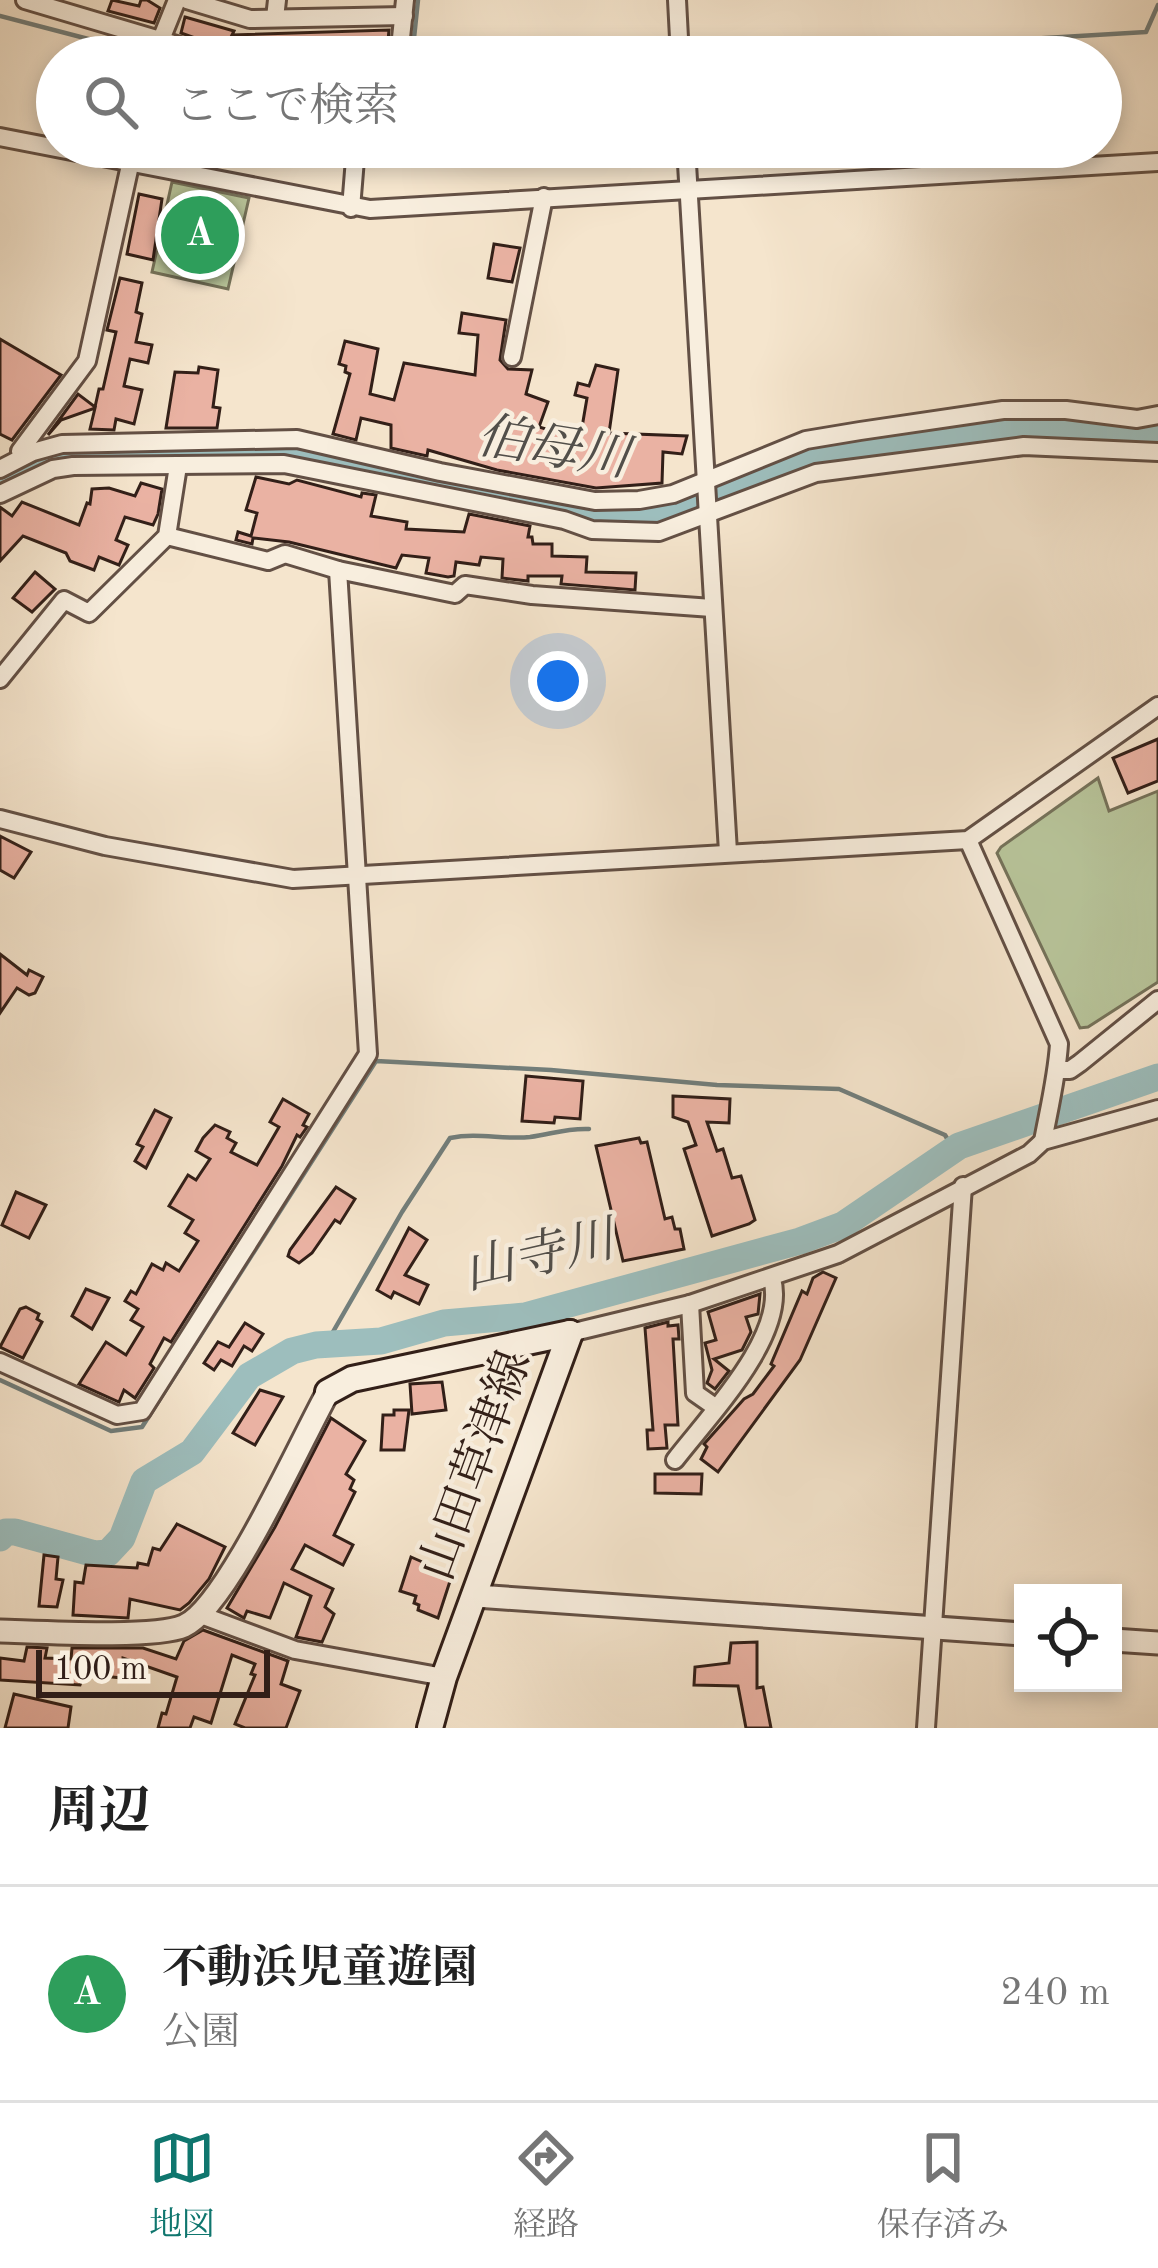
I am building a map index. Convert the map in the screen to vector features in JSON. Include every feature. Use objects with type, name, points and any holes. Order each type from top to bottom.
[{"type":"main road","name":"山田草津線","points":[[328,1392],[375,1373],[570,1333]]},
{"type":"main road","name":"山田草津線","points":[[430,1728],[570,1333]]},
{"type":"street","points":[[25,0],[129,36]]},
{"type":"street","points":[[89,19],[95,0]]},
{"type":"street","points":[[162,36],[177,0]]},
{"type":"street","points":[[187,0],[250,19],[276,9],[404,8]]},
{"type":"street","points":[[677,0],[679,36]]},
{"type":"street","points":[[0,137],[36,142]]},
{"type":"street","points":[[1122,164],[1158,162]]},
{"type":"street","points":[[0,469],[21,454],[87,361],[129,168]]},
{"type":"street","points":[[183,168],[351,208],[1054,168]]},
{"type":"street","points":[[351,208],[354,168]]},
{"type":"street","points":[[687,168],[728,852]]},
{"type":"street","points":[[512,357],[544,197]]},
{"type":"street","points":[[0,494],[73,466],[284,464],[592,530],[659,532],[686,525],[707,495],[806,440],[1028,409],[1137,419],[1158,416]]},
{"type":"street","points":[[21,454],[62,444],[297,440],[595,501],[707,495],[816,473],[1024,446],[1158,452]]},
{"type":"street","points":[[0,441],[21,454],[32,478]]},
{"type":"street","points":[[0,679],[64,600],[89,613],[167,536],[178,466]]},
{"type":"street","points":[[478,502],[482,478]]},
{"type":"street","points":[[167,536],[268,561],[284,554],[455,594],[465,585],[532,595],[712,608]]},
{"type":"street","points":[[0,1362],[117,1415],[142,1411],[368,1054],[338,570]]},
{"type":"street","points":[[0,819],[105,846],[293,879],[968,840],[1158,706]]},
{"type":"street","points":[[570,1333],[690,1304],[838,1254],[1029,1154],[1044,1136],[1059,1044],[968,840]]},
{"type":"street","points":[[1058,1070],[1070,1070],[1158,1000]]},
{"type":"street","points":[[1044,1136],[1158,1108]]},
{"type":"street","points":[[926,1728],[963,1186]]},
{"type":"street","points":[[675,1460],[760,1342],[777,1301],[772,1279]]},
{"type":"street","points":[[690,1304],[695,1393],[715,1408]]},
{"type":"street","points":[[0,1631],[137,1633],[175,1629],[201,1615],[269,1504],[328,1392]]},
{"type":"street","points":[[476,1596],[1014,1633]]},
{"type":"street","points":[[201,1615],[296,1650],[445,1677]]},
{"type":"street","points":[[1122,1641],[1158,1643]]},
{"type":"green space","points":[[172,182],[249,198],[228,289],[152,272]]},
{"type":"green space","points":[[1098,778],[1109,811],[1158,791],[1158,982],[1080,1028],[997,853]]},
{"type":"building","points":[[112,0],[139,6],[147,0],[160,8],[154,23],[108,11]]},
{"type":"building","points":[[185,17],[234,31],[232,35],[389,30],[388,36],[189,36],[181,33]]},
{"type":"building","points":[[139,194],[162,199],[153,260],[127,254]]},
{"type":"building","points":[[494,244],[520,248],[512,282],[488,278]]},
{"type":"building","points":[[120,278],[142,283],[136,342],[152,345],[148,363],[130,359],[124,386],[142,390],[134,424],[116,419],[114,430],[90,429],[95,408],[61,420],[48,435],[78,394],[95,407],[116,332],[107,330]]},
{"type":"building","points":[[462,313],[506,320],[500,360],[508,369],[532,370],[526,394],[548,402],[539,427],[580,439],[587,398],[575,395],[578,383],[589,386],[596,365],[618,370],[609,433],[687,436],[682,454],[663,452],[662,483],[596,488],[497,470],[428,450],[427,456],[391,448],[391,425],[361,418],[356,440],[333,434],[350,374],[339,364],[345,341],[378,349],[370,394],[394,400],[404,363],[475,375],[478,335],[459,333]]},
{"type":"building","points":[[0,339],[61,375],[12,440],[0,434]]},
{"type":"building","points":[[199,367],[218,370],[213,407],[220,408],[217,428],[166,428],[175,372],[198,373]]},
{"type":"building","points":[[256,477],[289,484],[297,480],[361,497],[362,493],[376,495],[371,516],[407,522],[406,529],[464,532],[469,514],[530,526],[528,537],[533,544],[552,544],[552,556],[587,557],[586,572],[636,573],[635,590],[561,584],[562,576],[528,576],[528,581],[502,578],[503,559],[481,557],[479,565],[456,562],[454,576],[448,577],[426,573],[429,558],[402,555],[396,568],[289,542],[236,540],[238,532],[251,536],[257,513],[246,510]]},
{"type":"building","points":[[141,483],[162,489],[158,514],[153,525],[125,517],[116,540],[128,545],[119,565],[99,557],[94,570],[23,536],[0,561],[0,507],[12,516],[22,502],[79,525],[92,489],[109,488],[135,496]]},
{"type":"building","points":[[35,572],[55,589],[32,612],[13,598]]},
{"type":"building","points":[[1158,739],[1158,781],[1128,793],[1113,758]]},
{"type":"building","points":[[0,836],[31,852],[14,878],[0,870]]},
{"type":"building","points":[[0,954],[27,975],[29,970],[43,977],[35,993],[17,988],[0,1013]]},
{"type":"building","points":[[526,1076],[583,1081],[580,1119],[522,1121]]},
{"type":"building","points":[[673,1096],[730,1099],[729,1123],[707,1122],[717,1151],[723,1149],[732,1178],[741,1176],[755,1220],[749,1224],[712,1236],[684,1149],[696,1145],[688,1122],[673,1117]]},
{"type":"building","points":[[283,1099],[309,1114],[303,1125],[307,1127],[297,1135],[171,1342],[164,1338],[150,1364],[154,1368],[135,1398],[124,1390],[119,1402],[79,1384],[106,1342],[126,1355],[143,1327],[131,1320],[138,1309],[125,1301],[131,1291],[136,1294],[152,1264],[163,1270],[166,1263],[179,1271],[198,1241],[185,1233],[193,1220],[169,1206],[188,1175],[196,1180],[210,1159],[196,1151],[203,1138],[215,1125],[230,1132],[227,1138],[236,1143],[231,1152],[257,1165],[279,1127],[270,1122]]},
{"type":"building","points":[[155,1110],[171,1118],[146,1168],[135,1161],[143,1147],[137,1144]]},
{"type":"building","points":[[639,1138],[647,1142],[665,1219],[672,1217],[675,1229],[680,1229],[684,1249],[623,1261],[596,1146]]},
{"type":"building","points":[[336,1187],[355,1199],[340,1223],[335,1220],[299,1263],[288,1256],[290,1250]]},
{"type":"building","points":[[16,1192],[46,1205],[29,1238],[2,1225]]},
{"type":"building","points":[[409,1228],[427,1240],[405,1275],[428,1285],[419,1304],[377,1290]]},
{"type":"building","points":[[823,1272],[836,1278],[800,1360],[718,1472],[701,1459],[704,1444],[774,1366],[802,1291],[807,1294],[813,1278]]},
{"type":"building","points":[[86,1289],[109,1298],[92,1329],[72,1316]]},
{"type":"building","points":[[760,1294],[758,1314],[746,1317],[751,1332],[742,1350],[714,1359],[729,1371],[715,1389],[707,1383],[712,1370],[705,1343],[716,1340],[708,1312]]},
{"type":"building","points":[[20,1309],[39,1314],[37,1319],[42,1322],[23,1358],[0,1347]]},
{"type":"building","points":[[668,1322],[668,1326],[678,1325],[679,1339],[673,1339],[678,1425],[665,1425],[667,1448],[648,1449],[647,1430],[653,1430],[645,1328]]},
{"type":"building","points":[[245,1323],[263,1334],[252,1351],[244,1346],[232,1366],[221,1360],[214,1370],[204,1363],[218,1342],[229,1347]]},
{"type":"building","points":[[442,1382],[446,1410],[412,1414],[410,1384]]},
{"type":"building","points":[[260,1390],[283,1397],[255,1445],[233,1433]]},
{"type":"building","points":[[394,1410],[409,1410],[404,1450],[381,1450],[383,1415],[394,1415]]},
{"type":"building","points":[[331,1418],[365,1441],[346,1474],[354,1480],[350,1489],[355,1492],[334,1535],[353,1545],[343,1565],[305,1545],[292,1569],[333,1589],[325,1607],[334,1614],[322,1642],[296,1637],[311,1596],[284,1583],[270,1618],[247,1611],[244,1618],[227,1608]]},
{"type":"building","points":[[655,1474],[702,1474],[701,1494],[655,1493]]},
{"type":"building","points":[[177,1524],[225,1547],[209,1579],[189,1603],[180,1610],[130,1599],[128,1618],[73,1615],[75,1582],[83,1583],[86,1565],[148,1565],[153,1548],[160,1550]]},
{"type":"building","points":[[44,1555],[58,1557],[56,1579],[63,1580],[57,1607],[39,1606]]},
{"type":"building","points":[[411,1557],[452,1575],[438,1618],[418,1610],[416,1596],[400,1591]]},
{"type":"building","points":[[203,1630],[288,1661],[281,1684],[300,1691],[286,1728],[235,1724],[255,1664],[232,1655],[211,1723],[194,1717],[190,1728],[158,1728],[177,1677],[123,1658],[122,1678],[84,1674],[80,1685],[0,1680],[0,1658],[24,1661],[27,1647],[47,1648],[45,1658],[71,1659],[72,1648],[143,1648],[176,1659],[184,1641]]},
{"type":"building","points":[[757,1642],[757,1688],[763,1687],[771,1728],[746,1728],[738,1686],[694,1685],[695,1667],[729,1663],[731,1643]]},
{"type":"building","points":[[14,1694],[71,1707],[68,1728],[5,1728]]},
{"type":"waterway","points":[[414,36],[418,0]]},
{"type":"waterway","points":[[1078,36],[1146,32],[1158,5]]},
{"type":"waterway","points":[[0,16],[77,36]]},
{"type":"waterway","name":"伯母川","points":[[0,482],[58,456],[284,451],[595,514],[655,513],[794,459],[893,443],[1025,427],[1158,434]]},
{"type":"waterway","points":[[0,1380],[111,1431],[142,1427],[376,1061],[839,1089],[945,1135],[954,1150]]},
{"type":"waterway","name":"山寺川","points":[[0,1538],[15,1532],[95,1554],[108,1553],[122,1538],[144,1481],[192,1452],[249,1376],[292,1351],[381,1341],[444,1323],[525,1316],[800,1241],[843,1225],[959,1146],[1158,1077]]},
{"type":"waterway","points":[[326,1344],[450,1138],[520,1138],[589,1129]]},
{"type":"place","name":"不動浜児童遊園","points":[[200,235]]}]
